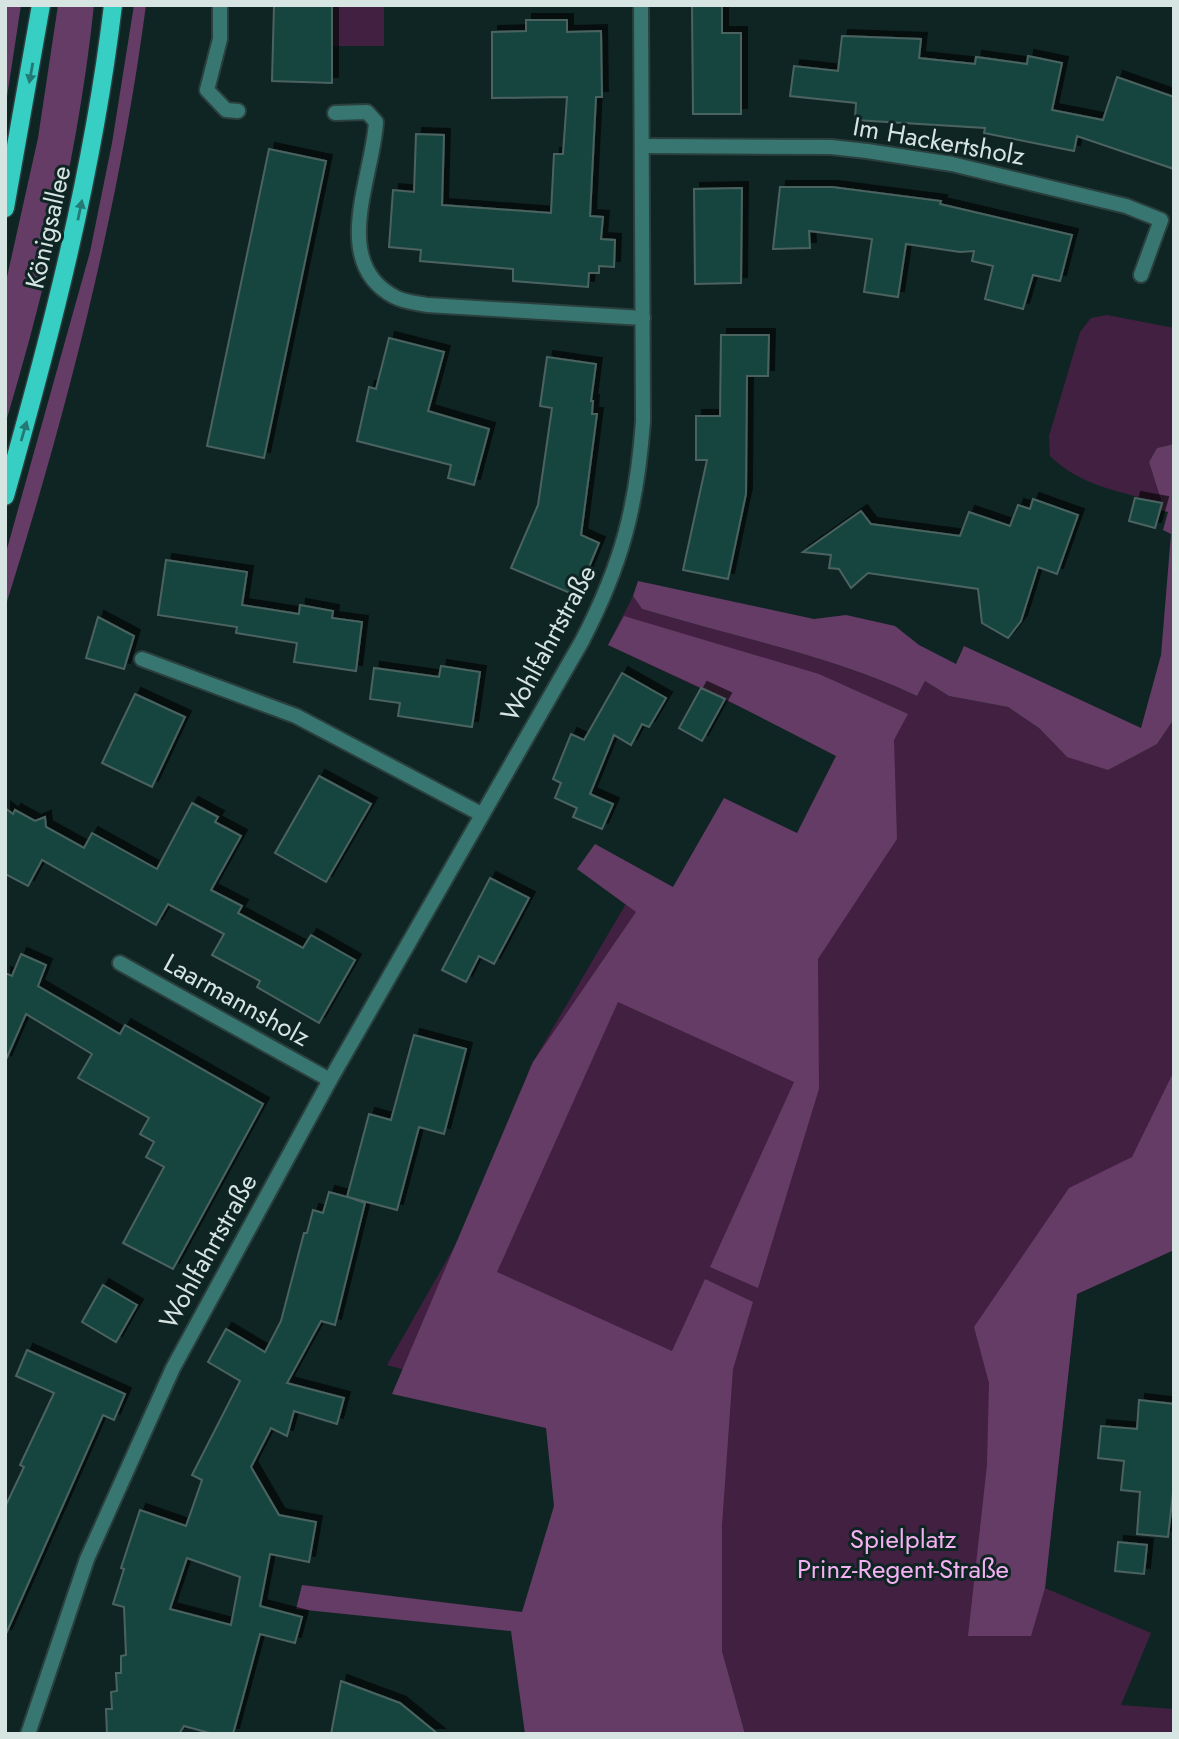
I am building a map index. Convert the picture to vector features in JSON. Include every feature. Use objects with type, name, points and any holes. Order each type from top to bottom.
[{"type":"main road","name":"Königsallee","points":[[5,208],[41,5]]},
{"type":"main road","name":"Königsallee","points":[[5,496],[72,249],[94,145],[113,5]]},
{"type":"street","points":[[220,5],[220,39],[207,90],[226,110],[238,111]]},
{"type":"street","name":"Wohlfahrtstraße","points":[[28,1734],[87,1559],[115,1492],[208,1300],[330,1080],[582,641],[617,567],[639,476],[643,421],[641,5]]},
{"type":"street","points":[[335,113],[367,112],[376,122],[375,144],[357,232],[360,257],[373,281],[396,298],[426,305],[643,318]]},
{"type":"street","name":"Im Hackertsholz","points":[[643,146],[831,147],[867,151],[953,164],[1125,206],[1161,220],[1141,275]]},
{"type":"street","points":[[142,659],[296,716],[481,814]]},
{"type":"street","name":"Laarmannsholz","points":[[120,962],[330,1080]]},
{"type":"green space","points":[[332,5],[384,5],[384,46],[333,46]]},
{"type":"green space","points":[[1107,315],[1174,328],[1174,444],[1157,448],[1149,462],[1162,503],[1088,481],[1050,456],[1049,436],[1080,332],[1091,318]]},
{"type":"green space","name":"Spielplatz Prinz-Regent-Straße","points":[[633,596],[642,609],[816,658],[917,696],[925,681],[949,696],[1008,707],[1039,728],[1067,757],[1157,744],[1174,719],[1174,1250],[1077,1294],[1045,1588],[1151,1633],[1121,1705],[1174,1709],[1174,1734],[745,1734],[722,1651],[650,1439],[387,1365],[498,1170],[530,1067],[627,902],[738,991],[849,758],[608,645]]},
{"type":"shaded area","points":[[5,5],[21,5],[5,110]]},
{"type":"shaded area","points":[[58,5],[94,5],[88,58],[59,217],[34,322],[5,425],[5,286],[38,138]]},
{"type":"shaded area","points":[[134,5],[146,5],[135,82],[106,234],[70,385],[5,608],[5,556],[90,252],[112,143]]},
{"type":"shaded area","points":[[1174,444],[1174,719],[1157,744],[1108,770],[1067,757],[1039,728],[1008,707],[949,696],[925,681],[917,696],[816,658],[642,609],[633,596],[638,581],[814,619],[846,615],[895,626],[919,645],[956,664],[964,646],[1141,728],[1161,655],[1171,534],[1163,530],[1168,512],[1160,510],[1162,503],[1149,462],[1157,448]]},
{"type":"shaded area","points":[[624,616],[819,674],[908,714],[894,740],[897,839],[818,959],[819,1089],[758,1288],[710,1267],[794,1082],[618,1002],[497,1272],[672,1351],[705,1279],[753,1302],[733,1369],[722,1525],[722,1651],[745,1734],[525,1734],[511,1631],[296,1609],[302,1585],[522,1612],[554,1506],[546,1428],[392,1394],[533,1062],[636,912],[577,869],[595,844],[673,887],[724,798],[797,833],[836,756],[725,699],[608,645]]},
{"type":"shaded area","points":[[1174,1071],[1174,1250],[1077,1294],[1045,1588],[1031,1636],[968,1636],[987,1465],[989,1383],[974,1327],[1069,1188],[1132,1157]]},
{"type":"building","points":[[274,5],[332,5],[332,83],[272,81]]},
{"type":"building","points":[[692,5],[722,5],[722,33],[741,33],[741,114],[693,114]]},
{"type":"building","points":[[526,20],[567,20],[567,32],[601,31],[602,97],[596,97],[590,216],[603,217],[601,239],[615,240],[614,267],[599,266],[599,273],[589,273],[588,287],[513,281],[513,269],[420,261],[421,250],[389,247],[393,190],[414,192],[416,134],[444,135],[442,205],[551,213],[554,154],[563,154],[567,97],[492,98],[492,32],[526,31]]},
{"type":"building","points":[[842,36],[921,39],[919,58],[975,64],[976,57],[1027,64],[1028,56],[1062,63],[1052,110],[1103,120],[1117,77],[1174,97],[1174,169],[1077,136],[1074,151],[984,133],[985,128],[855,120],[856,103],[790,96],[794,66],[838,71]]},
{"type":"building","points":[[269,149],[326,161],[264,458],[207,446]]},
{"type":"building","points":[[780,187],[832,187],[941,201],[940,204],[1072,235],[1060,281],[1033,275],[1023,309],[985,299],[993,266],[972,261],[974,251],[960,252],[906,244],[898,297],[864,292],[872,239],[809,231],[810,248],[773,249]]},
{"type":"building","points":[[742,188],[741,283],[695,284],[694,189]]},
{"type":"building","points":[[721,335],[769,335],[768,376],[747,376],[746,494],[728,579],[683,570],[707,460],[696,460],[696,416],[720,416]]},
{"type":"building","points":[[389,338],[444,352],[428,411],[489,429],[474,485],[448,478],[451,465],[357,441],[369,387],[376,389]]},
{"type":"building","points":[[547,357],[596,364],[591,401],[592,414],[597,414],[581,535],[599,543],[577,596],[511,568],[538,505],[552,408],[540,406]]},
{"type":"building","points":[[1135,498],[1162,503],[1155,528],[1129,521]]},
{"type":"building","points":[[1033,499],[1078,515],[1057,574],[1038,567],[1021,621],[1008,638],[982,623],[978,589],[868,573],[851,588],[839,569],[829,568],[831,555],[803,552],[861,511],[871,524],[960,536],[969,512],[1010,526],[1018,505],[1030,509]]},
{"type":"building","points":[[166,560],[247,572],[242,605],[299,614],[300,605],[333,611],[332,618],[362,622],[356,671],[294,662],[297,643],[236,633],[237,627],[158,615]]},
{"type":"building","points":[[98,617],[134,636],[124,669],[86,658]]},
{"type":"building","points":[[441,666],[480,672],[472,727],[398,716],[400,703],[370,699],[374,668],[439,677]]},
{"type":"building","points":[[622,673],[666,698],[649,727],[642,724],[631,745],[614,735],[590,794],[613,804],[602,829],[573,817],[577,808],[555,798],[561,783],[553,779],[571,734],[584,740]]},
{"type":"building","points":[[701,688],[725,699],[702,741],[679,728]]},
{"type":"building","points":[[135,694],[185,717],[152,787],[102,763]]},
{"type":"building","points":[[319,776],[371,804],[326,882],[275,853]]},
{"type":"building","points":[[192,803],[218,817],[215,822],[241,836],[211,890],[242,906],[238,913],[303,948],[311,935],[355,960],[319,1023],[257,987],[260,981],[212,955],[224,934],[168,904],[156,925],[42,860],[28,886],[5,874],[5,808],[13,814],[15,810],[35,821],[45,817],[46,827],[84,848],[92,833],[157,869]]},
{"type":"building","points":[[490,878],[529,898],[494,964],[479,956],[466,982],[442,970]]},
{"type":"building","points":[[21,954],[46,965],[38,986],[120,1034],[125,1025],[263,1104],[173,1269],[123,1243],[164,1167],[146,1157],[154,1142],[140,1134],[149,1118],[78,1078],[92,1054],[26,1014],[5,1062],[5,973],[12,976]]},
{"type":"building","points":[[414,1035],[466,1049],[444,1134],[419,1127],[397,1210],[348,1197],[365,1203],[335,1325],[321,1321],[287,1383],[344,1398],[337,1424],[294,1411],[287,1436],[271,1428],[251,1467],[279,1515],[316,1522],[309,1562],[270,1554],[260,1606],[302,1617],[295,1643],[260,1634],[233,1734],[213,1734],[184,1726],[179,1734],[107,1734],[106,1709],[112,1709],[111,1692],[117,1691],[116,1673],[121,1673],[121,1656],[126,1655],[124,1607],[113,1604],[124,1569],[121,1568],[140,1510],[186,1526],[202,1480],[192,1475],[240,1381],[208,1362],[226,1329],[265,1352],[281,1321],[304,1233],[307,1233],[313,1210],[323,1213],[329,1192],[347,1197],[369,1114],[391,1120]],"holes":[[[187,1558],[240,1577],[231,1625],[170,1609]]]},
{"type":"building","points":[[103,1285],[137,1305],[116,1342],[82,1322]]},
{"type":"building","points":[[27,1350],[125,1394],[114,1420],[103,1415],[5,1636],[5,1507],[24,1467],[20,1465],[54,1393],[16,1376]]},
{"type":"building","points":[[1139,1400],[1174,1404],[1174,1484],[1168,1537],[1137,1534],[1140,1492],[1121,1490],[1124,1461],[1098,1458],[1101,1426],[1137,1429]]},
{"type":"building","points":[[1118,1542],[1147,1545],[1144,1574],[1115,1571]]},
{"type":"building","points":[[341,1681],[400,1703],[438,1734],[331,1734]]}]
